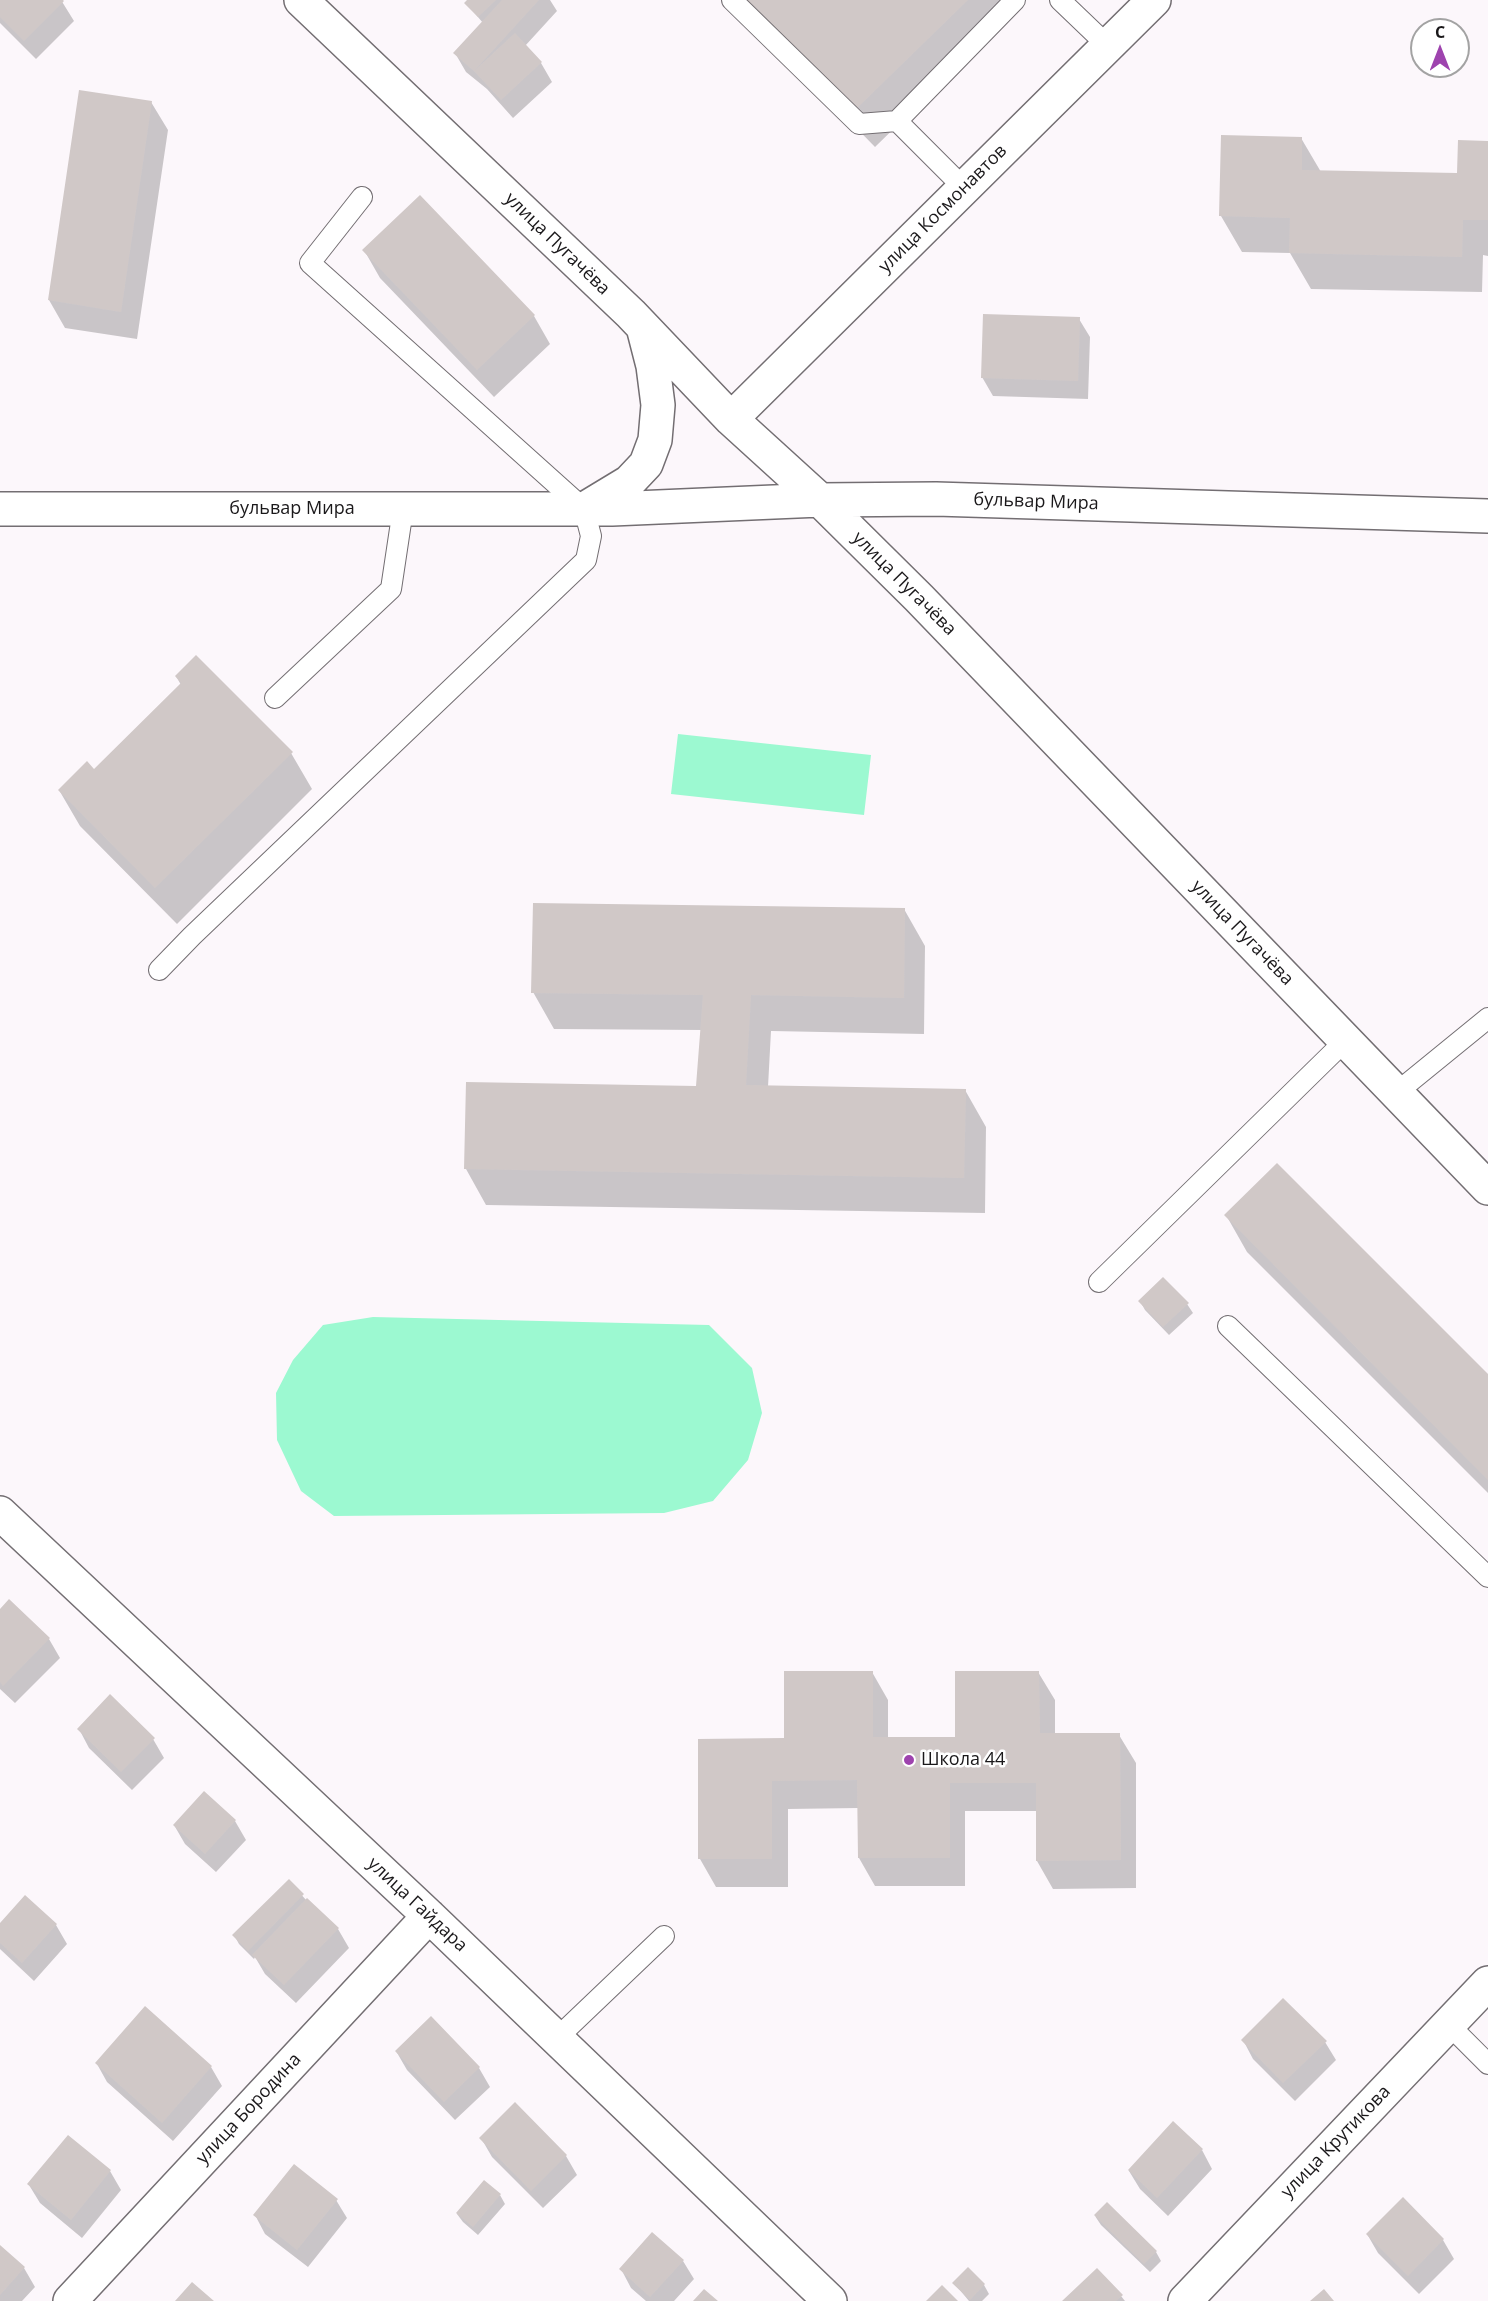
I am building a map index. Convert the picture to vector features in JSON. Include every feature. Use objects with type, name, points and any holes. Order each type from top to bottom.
[{"type":"street","name":"улица Пугачёва","points":[[301,0],[642,326],[731,419],[820,500],[919,598],[1488,1188]]},
{"type":"street","name":"улица Космонавтов","points":[[731,419],[1154,0]]},
{"type":"street","points":[[584,509],[629,483],[646,464],[655,440],[658,405],[653,366],[642,326]]},
{"type":"street","name":"бульвар Мира","points":[[0,509],[584,509],[820,500],[947,500],[1488,516]]},
{"type":"street","name":"улица Гайдара","points":[[0,1513],[429,1916],[830,2301]]},
{"type":"street","name":"улица Бородина","points":[[70,2301],[429,1916]]},
{"type":"street","name":"улица Крутикова","points":[[1185,2301],[1488,1983]]},
{"type":"lane","points":[[732,0],[859,124],[897,121],[1015,0]]},
{"type":"lane","points":[[1060,0],[1108,46]]},
{"type":"lane","points":[[897,121],[964,188]]},
{"type":"lane","points":[[159,970],[586,560],[591,536],[584,509],[310,263],[362,197]]},
{"type":"lane","points":[[275,698],[391,589],[403,509]]},
{"type":"lane","points":[[1396,1093],[1488,1018]]},
{"type":"lane","points":[[1099,1282],[1346,1040]]},
{"type":"lane","points":[[1228,1326],[1488,1577]]},
{"type":"lane","points":[[556,2039],[664,1936]]},
{"type":"lane","points":[[1448,2025],[1488,2064]]},
{"type":"green space","points":[[678,734],[871,755],[864,815],[671,794]]},
{"type":"green space","points":[[373,1317],[709,1325],[752,1368],[762,1413],[748,1460],[713,1501],[664,1513],[334,1516],[301,1491],[277,1440],[276,1393],[293,1360],[323,1325]]},
{"type":"building","points":[[0,0],[64,1],[24,41],[0,17]]},
{"type":"building","points":[[467,0],[496,0],[478,17],[464,3]]},
{"type":"building","points":[[502,0],[539,0],[474,71],[453,53]]},
{"type":"building","points":[[744,0],[968,0],[853,112]]},
{"type":"building","points":[[515,33],[542,62],[501,100],[474,71]]},
{"type":"building","points":[[79,90],[152,101],[121,312],[48,300]]},
{"type":"building","points":[[1221,135],[1302,137],[1302,170],[1457,173],[1458,140],[1488,141],[1488,220],[1463,220],[1462,257],[1289,253],[1290,218],[1219,216]]},
{"type":"building","points":[[420,195],[535,315],[477,370],[362,250]]},
{"type":"building","points":[[983,314],[1080,317],[1078,381],[981,378]]},
{"type":"building","points":[[196,655],[293,752],[155,888],[58,790],[87,761],[94,769],[181,683],[175,676]]},
{"type":"building","points":[[533,903],[905,908],[904,998],[751,995],[746,1085],[966,1089],[964,1178],[464,1169],[466,1082],[696,1086],[703,995],[531,993]]},
{"type":"building","points":[[1277,1163],[1488,1374],[1488,1480],[1224,1215]]},
{"type":"building","points":[[1163,1277],[1189,1303],[1163,1327],[1138,1301]]},
{"type":"building","points":[[9,1599],[50,1638],[3,1686],[0,1682],[0,1609]]},
{"type":"building","name":"Школа 44","points":[[784,1671],[873,1671],[873,1737],[955,1737],[955,1671],[1039,1671],[1040,1733],[1120,1733],[1121,1860],[1036,1861],[1036,1783],[950,1783],[950,1858],[858,1858],[857,1780],[772,1781],[772,1859],[698,1859],[698,1739],[784,1738]]},
{"type":"building","points":[[110,1694],[155,1738],[121,1772],[77,1729]]},
{"type":"building","points":[[204,1791],[236,1820],[205,1854],[173,1825]]},
{"type":"building","points":[[289,1879],[304,1894],[248,1951],[232,1935]]},
{"type":"building","points":[[25,1895],[57,1924],[22,1963],[0,1943],[0,1923]]},
{"type":"building","points":[[307,1898],[339,1928],[284,1985],[252,1955]]},
{"type":"building","points":[[1283,1998],[1327,2041],[1283,2083],[1241,2040]]},
{"type":"building","points":[[145,2006],[212,2066],[162,2123],[95,2063]]},
{"type":"building","points":[[431,2016],[480,2067],[444,2102],[395,2051]]},
{"type":"building","points":[[515,2102],[567,2155],[531,2191],[479,2138]]},
{"type":"building","points":[[1173,2121],[1203,2149],[1157,2198],[1128,2170]]},
{"type":"building","points":[[68,2135],[111,2170],[71,2220],[27,2184]]},
{"type":"building","points":[[294,2164],[338,2199],[297,2250],[253,2215]]},
{"type":"building","points":[[484,2180],[501,2194],[473,2227],[456,2213]]},
{"type":"building","points":[[1403,2197],[1444,2239],[1408,2276],[1366,2234]]},
{"type":"building","points":[[1107,2202],[1157,2251],[1144,2264],[1094,2215]]},
{"type":"building","points":[[652,2232],[684,2260],[650,2297],[619,2269]]},
{"type":"building","points":[[0,2245],[25,2267],[0,2295]]},
{"type":"building","points":[[968,2267],[985,2284],[970,2300],[952,2283]]},
{"type":"building","points":[[1097,2268],[1123,2295],[1116,2301],[1062,2301]]},
{"type":"building","points":[[192,2282],[214,2301],[175,2301]]},
{"type":"building","points":[[942,2285],[958,2301],[926,2301]]},
{"type":"building","points":[[704,2289],[718,2301],[693,2301]]},
{"type":"building","points":[[1324,2289],[1334,2301],[1310,2301]]},
{"type":"place","name":"Школа 44","points":[[909,1760]]}]
